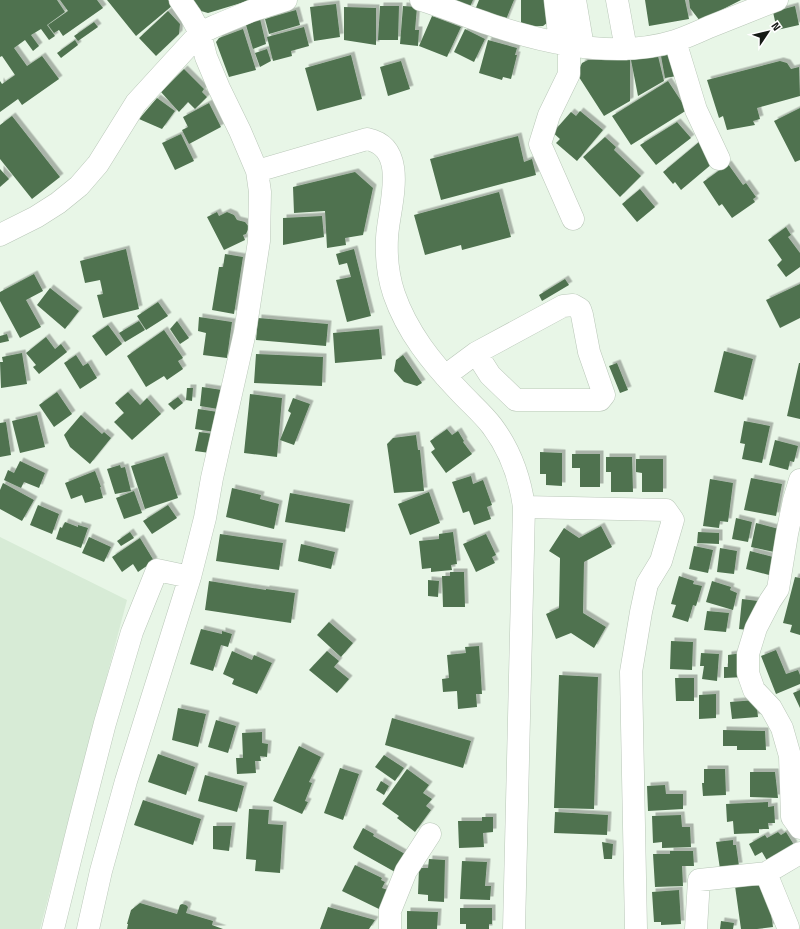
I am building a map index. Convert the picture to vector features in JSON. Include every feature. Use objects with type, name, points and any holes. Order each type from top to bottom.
[{"type":"street","points":[[88,929],[101,871],[126,781],[190,577],[205,518],[212,478],[245,332],[259,241],[260,192],[256,171],[240,131],[206,57],[200,33],[180,0]]},
{"type":"street","points":[[0,235],[36,217],[58,203],[79,186],[98,164],[136,103],[200,33],[251,11],[286,0]]},
{"type":"street","points":[[421,0],[501,28],[571,45],[626,49],[652,46],[675,41],[777,0]]},
{"type":"street","points":[[555,0],[571,45]]},
{"type":"street","points":[[574,0],[569,74],[549,115],[540,144],[574,219]]},
{"type":"street","points":[[617,0],[626,49]]},
{"type":"street","points":[[675,41],[696,110],[719,159]]},
{"type":"street","points":[[256,171],[367,139],[373,140],[384,148],[389,154],[394,175],[387,236],[387,266],[394,294],[405,320],[431,360],[492,426],[504,444],[521,488],[524,507],[514,929]]},
{"type":"street","points":[[445,376],[476,353],[563,306],[573,304],[580,309],[589,352],[604,395],[598,400],[516,400],[490,375],[476,353]]},
{"type":"street","points":[[800,480],[787,534],[778,589],[756,628],[748,654],[748,673],[754,690],[770,708],[782,728],[790,756],[792,817],[800,828]]},
{"type":"street","points":[[524,507],[666,510],[673,520],[661,561],[647,584],[631,672],[636,929]]},
{"type":"street","points":[[54,929],[105,723],[132,632],[157,570],[190,577]]},
{"type":"street","points":[[390,929],[390,911],[406,871],[430,834]]},
{"type":"street","points":[[696,929],[699,880],[766,873],[800,853]]},
{"type":"street","points":[[766,873],[788,927]]},
{"type":"shaded area","points":[[0,537],[127,600],[40,929],[0,929]]},
{"type":"building","points":[[0,0],[57,0],[65,12],[47,25],[55,36],[49,40],[41,29],[31,35],[39,46],[33,51],[25,40],[14,48],[27,66],[42,56],[59,79],[22,105],[18,99],[0,112],[0,81],[2,84],[15,75],[2,56],[0,57]]},
{"type":"building","points":[[60,0],[97,0],[103,8],[63,36],[59,30],[54,33],[48,25],[68,11]]},
{"type":"building","points":[[107,0],[168,0],[173,5],[136,36]]},
{"type":"building","points":[[193,0],[251,0],[208,13],[201,11]]},
{"type":"building","points":[[444,0],[473,0],[469,9]]},
{"type":"building","points":[[479,0],[514,0],[505,22],[475,10]]},
{"type":"building","points":[[521,0],[547,0],[547,23],[543,26],[521,27]]},
{"type":"building","points":[[645,0],[685,0],[689,19],[649,26]]},
{"type":"building","points":[[689,0],[741,0],[700,21],[690,8]]},
{"type":"building","points":[[336,4],[340,37],[314,41],[310,7]]},
{"type":"building","points":[[380,6],[399,6],[398,40],[378,40]]},
{"type":"building","points":[[403,6],[417,7],[415,30],[419,30],[418,46],[400,44]]},
{"type":"building","points":[[795,6],[799,25],[777,30],[773,12]]},
{"type":"building","points":[[344,7],[376,8],[376,45],[344,40]]},
{"type":"building","points":[[296,10],[300,25],[269,34],[265,19]]},
{"type":"building","points":[[168,11],[180,24],[179,34],[156,56],[139,38]]},
{"type":"building","points":[[432,16],[461,27],[447,57],[419,46]]},
{"type":"building","points":[[260,19],[266,44],[253,49],[246,25]]},
{"type":"building","points":[[94,22],[98,27],[78,41],[74,36]]},
{"type":"building","points":[[304,27],[309,46],[291,51],[292,56],[273,61],[267,37]]},
{"type":"building","points":[[243,29],[256,70],[229,77],[216,42],[219,38]]},
{"type":"building","points":[[465,29],[485,39],[474,62],[454,52]]},
{"type":"building","points":[[75,40],[78,45],[61,58],[57,53]]},
{"type":"building","points":[[488,40],[517,48],[515,55],[517,55],[511,79],[503,77],[502,80],[479,73]]},
{"type":"building","points":[[267,49],[271,61],[260,67],[255,53]]},
{"type":"building","points":[[673,54],[677,76],[665,78],[661,56]]},
{"type":"building","points":[[351,55],[362,99],[317,111],[305,68]]},
{"type":"building","points":[[658,56],[664,81],[638,96],[631,60]]},
{"type":"building","points":[[588,60],[630,60],[630,101],[604,116],[577,74],[582,63]]},
{"type":"building","points":[[401,61],[410,89],[388,96],[380,67]]},
{"type":"building","points":[[780,61],[787,63],[791,69],[799,67],[800,96],[757,108],[760,119],[753,121],[755,125],[727,130],[723,116],[719,118],[707,80]]},
{"type":"building","points":[[184,69],[204,89],[202,92],[207,97],[195,109],[188,102],[179,112],[161,92]]},
{"type":"building","points":[[668,81],[687,110],[631,145],[612,116]]},
{"type":"building","points":[[157,98],[175,111],[162,129],[139,119]]},
{"type":"building","points":[[209,103],[221,127],[189,144],[182,130],[188,127],[183,117]]},
{"type":"building","points":[[800,108],[800,160],[795,162],[774,121]]},
{"type":"building","points":[[580,111],[603,130],[577,161],[556,143],[560,139],[550,130],[556,129],[571,112],[576,116]]},
{"type":"building","points":[[12,116],[60,177],[32,199],[0,159],[0,125]]},
{"type":"building","points":[[677,122],[691,138],[656,165],[640,145]]},
{"type":"building","points":[[181,134],[194,161],[175,170],[162,143]]},
{"type":"building","points":[[518,136],[524,162],[532,159],[536,175],[441,200],[430,159]]},
{"type":"building","points":[[605,137],[616,147],[614,150],[641,176],[620,197],[583,157]]},
{"type":"building","points":[[699,142],[713,163],[681,190],[675,182],[673,184],[663,172]]},
{"type":"building","points":[[728,164],[743,185],[746,183],[756,197],[753,199],[755,202],[732,218],[722,204],[719,206],[703,182]]},
{"type":"building","points":[[0,169],[9,179],[0,187]]},
{"type":"building","points":[[355,172],[373,188],[363,235],[345,238],[346,245],[327,248],[325,211],[294,213],[293,187]]},
{"type":"building","points":[[640,189],[655,207],[637,222],[622,204]]},
{"type":"building","points":[[499,192],[511,237],[462,250],[461,245],[425,255],[414,215]]},
{"type":"building","points":[[217,212],[219,216],[227,212],[234,215],[237,220],[245,222],[249,227],[246,234],[243,235],[245,240],[224,250],[207,217]]},
{"type":"building","points":[[322,216],[324,237],[283,245],[283,218]]},
{"type":"building","points":[[786,227],[791,235],[788,237],[800,253],[800,267],[786,277],[777,265],[782,260],[768,240]]},
{"type":"building","points":[[126,249],[139,309],[103,318],[97,295],[103,294],[100,280],[85,283],[80,261]]},
{"type":"building","points":[[354,249],[371,316],[347,322],[336,280],[351,277],[347,263],[339,265],[336,254]]},
{"type":"building","points":[[225,254],[243,257],[234,314],[212,310],[219,267],[223,267]]},
{"type":"building","points":[[34,274],[43,291],[26,300],[41,327],[20,338],[0,301],[0,292]]},
{"type":"building","points":[[565,279],[569,285],[542,301],[539,295]]},
{"type":"building","points":[[800,284],[800,318],[780,328],[766,300]]},
{"type":"building","points":[[50,288],[79,311],[65,329],[37,305]]},
{"type":"building","points":[[158,302],[168,316],[146,330],[137,316]]},
{"type":"building","points":[[199,317],[232,322],[227,358],[203,355],[206,333],[198,331]]},
{"type":"building","points":[[258,318],[328,324],[326,346],[256,340]]},
{"type":"building","points":[[139,321],[145,330],[125,342],[119,333]]},
{"type":"building","points":[[177,321],[189,338],[180,344],[170,329]]},
{"type":"building","points":[[108,325],[122,344],[106,356],[92,336]]},
{"type":"building","points":[[379,329],[382,359],[335,363],[333,333]]},
{"type":"building","points":[[164,330],[183,358],[178,361],[183,369],[167,380],[164,376],[146,387],[127,356]]},
{"type":"building","points":[[7,334],[9,341],[0,343],[0,336]]},
{"type":"building","points":[[46,337],[55,349],[61,344],[67,352],[39,374],[33,367],[36,365],[26,353]]},
{"type":"building","points":[[724,351],[753,359],[743,400],[714,392]]},
{"type":"building","points":[[22,353],[27,384],[1,388],[0,362],[3,362],[2,357]]},
{"type":"building","points":[[256,354],[323,357],[322,386],[254,383]]},
{"type":"building","points":[[76,355],[83,366],[88,363],[97,378],[80,389],[64,363]]},
{"type":"building","points":[[403,355],[422,383],[417,386],[404,382],[394,371],[396,360]]},
{"type":"building","points":[[617,363],[628,390],[620,393],[609,366]]},
{"type":"building","points":[[800,363],[800,419],[787,416]]},
{"type":"building","points":[[202,387],[222,390],[218,409],[200,406]]},
{"type":"building","points":[[187,388],[193,388],[192,401],[186,400]]},
{"type":"building","points":[[57,392],[72,414],[54,427],[39,405]]},
{"type":"building","points":[[128,392],[140,405],[147,398],[161,414],[132,440],[114,422],[124,413],[115,403]]},
{"type":"building","points":[[250,394],[282,398],[277,457],[244,453]]},
{"type":"building","points":[[178,397],[183,403],[174,410],[168,404]]},
{"type":"building","points":[[293,398],[310,404],[294,445],[280,440],[291,413],[288,411]]},
{"type":"building","points":[[198,409],[218,412],[215,432],[195,429]]},
{"type":"building","points":[[37,415],[45,447],[20,453],[12,421]]},
{"type":"building","points":[[81,415],[102,434],[104,432],[111,438],[90,464],[70,447],[64,435]]},
{"type":"building","points":[[744,421],[770,426],[762,463],[742,459],[745,444],[740,443]]},
{"type":"building","points":[[6,422],[11,455],[0,457],[0,423]]},
{"type":"building","points":[[447,429],[452,435],[458,431],[464,441],[463,442],[472,454],[446,473],[431,452],[435,449],[430,441]]},
{"type":"building","points":[[199,432],[214,434],[210,453],[195,451]]},
{"type":"building","points":[[416,435],[418,450],[420,450],[424,491],[394,493],[387,444],[393,438]]},
{"type":"building","points":[[775,440],[798,446],[794,462],[790,461],[788,470],[769,465]]},
{"type":"building","points":[[540,452],[562,453],[562,486],[546,485],[546,474],[540,474]]},
{"type":"building","points":[[572,454],[600,454],[600,487],[580,487],[580,468],[572,468]]},
{"type":"building","points":[[164,456],[178,498],[145,509],[131,466]]},
{"type":"building","points":[[606,457],[632,457],[633,492],[611,492],[611,472],[606,472]]},
{"type":"building","points":[[636,459],[663,459],[663,492],[642,492],[642,473],[636,472]]},
{"type":"building","points":[[20,461],[45,473],[39,488],[24,482],[21,488],[4,480],[8,470],[14,473]]},
{"type":"building","points":[[120,465],[121,468],[125,467],[131,491],[115,494],[107,469]]},
{"type":"building","points":[[95,471],[101,487],[103,498],[85,503],[82,495],[71,499],[65,483]]},
{"type":"building","points":[[471,476],[473,484],[483,480],[492,505],[487,507],[491,519],[474,525],[469,511],[463,513],[452,482]]},
{"type":"building","points":[[751,478],[782,484],[776,516],[744,510]]},
{"type":"building","points":[[710,479],[733,483],[728,522],[720,521],[719,528],[703,526]]},
{"type":"building","points":[[3,483],[34,500],[22,521],[0,509],[0,490]]},
{"type":"building","points":[[232,488],[261,495],[260,499],[279,504],[274,529],[226,517]]},
{"type":"building","points":[[134,491],[142,513],[124,519],[116,498]]},
{"type":"building","points":[[429,492],[440,523],[410,535],[398,504]]},
{"type":"building","points":[[290,493],[350,504],[345,532],[285,522]]},
{"type":"building","points":[[38,505],[59,514],[52,534],[30,525]]},
{"type":"building","points":[[168,505],[177,518],[152,534],[143,521]]},
{"type":"building","points":[[736,518],[752,522],[748,542],[732,539]]},
{"type":"building","points":[[65,522],[78,527],[78,525],[88,528],[81,548],[56,539],[60,527],[62,528]]},
{"type":"building","points":[[756,523],[779,529],[774,552],[751,547]]},
{"type":"building","points":[[601,526],[612,547],[584,562],[583,613],[606,627],[594,648],[571,633],[556,639],[546,614],[559,608],[560,558],[549,551],[564,528],[579,538]]},
{"type":"building","points":[[130,532],[134,538],[121,546],[117,541]]},
{"type":"building","points":[[453,532],[457,564],[451,565],[452,570],[431,572],[431,568],[422,569],[419,541],[439,539],[439,534]]},
{"type":"building","points":[[698,532],[719,533],[719,544],[697,543]]},
{"type":"building","points":[[220,534],[283,543],[279,570],[216,561]]},
{"type":"building","points":[[486,534],[496,555],[492,557],[495,563],[476,572],[463,544]]},
{"type":"building","points":[[89,537],[111,547],[104,562],[82,553]]},
{"type":"building","points":[[140,538],[154,561],[138,572],[133,564],[122,572],[112,557]]},
{"type":"building","points":[[301,544],[335,552],[331,569],[298,561]]},
{"type":"building","points":[[694,546],[713,550],[708,573],[689,569]]},
{"type":"building","points":[[720,548],[737,551],[734,574],[717,572]]},
{"type":"building","points":[[750,551],[773,557],[769,575],[746,569]]},
{"type":"building","points":[[450,572],[464,572],[465,607],[443,607],[442,576],[450,576]]},
{"type":"building","points":[[679,576],[694,581],[693,584],[702,586],[696,606],[693,605],[688,622],[672,617],[676,605],[671,604]]},
{"type":"building","points":[[795,577],[800,578],[800,635],[790,632],[792,625],[783,623]]},
{"type":"building","points":[[428,580],[439,581],[438,597],[428,596]]},
{"type":"building","points":[[209,581],[295,593],[291,623],[205,610]]},
{"type":"building","points":[[712,581],[731,587],[730,590],[737,593],[733,610],[706,602]]},
{"type":"building","points":[[742,599],[758,601],[755,631],[739,629]]},
{"type":"building","points":[[707,611],[729,613],[726,632],[704,630]]},
{"type":"building","points":[[329,622],[353,643],[341,657],[317,635]]},
{"type":"building","points":[[201,629],[222,634],[222,631],[232,634],[228,647],[221,645],[213,671],[190,664]]},
{"type":"building","points":[[671,641],[693,642],[692,670],[670,669]]},
{"type":"building","points":[[479,646],[482,694],[476,694],[477,707],[458,709],[457,691],[443,692],[442,679],[449,678],[447,655],[466,653],[465,647]]},
{"type":"building","points":[[776,650],[786,674],[798,670],[800,675],[800,684],[776,694],[761,656]]},
{"type":"building","points":[[232,651],[252,660],[254,655],[272,663],[257,694],[232,684],[234,679],[223,674]]},
{"type":"building","points":[[327,651],[339,661],[334,667],[349,679],[337,693],[309,670]]},
{"type":"building","points":[[701,653],[719,654],[717,681],[702,679],[704,666],[700,666]]},
{"type":"building","points":[[743,653],[745,677],[724,678],[724,667],[728,667],[728,655]]},
{"type":"building","points":[[559,675],[598,677],[594,809],[554,808]]},
{"type":"building","points":[[675,678],[694,678],[694,701],[676,701]]},
{"type":"building","points":[[800,690],[800,708],[793,693]]},
{"type":"building","points":[[716,694],[716,718],[699,719],[699,695]]},
{"type":"building","points":[[756,700],[758,717],[732,719],[730,702]]},
{"type":"building","points":[[178,708],[206,714],[198,747],[172,740]]},
{"type":"building","points":[[392,718],[471,741],[463,768],[385,745]]},
{"type":"building","points":[[216,720],[236,726],[228,753],[208,747]]},
{"type":"building","points":[[723,730],[765,731],[766,750],[737,750],[737,746],[723,746]]},
{"type":"building","points":[[262,732],[262,743],[268,744],[267,757],[260,756],[261,761],[255,761],[256,773],[237,774],[236,758],[243,758],[242,733]]},
{"type":"building","points":[[299,746],[321,757],[309,782],[312,783],[305,801],[308,802],[302,814],[273,801]]},
{"type":"building","points":[[158,754],[195,767],[186,795],[148,782]]},
{"type":"building","points":[[384,755],[404,768],[395,781],[375,767]]},
{"type":"building","points":[[340,768],[359,774],[343,820],[324,813]]},
{"type":"building","points":[[407,769],[429,785],[423,793],[432,799],[426,806],[431,810],[415,832],[397,818],[399,816],[382,804]]},
{"type":"building","points":[[704,769],[725,769],[726,795],[703,796],[702,783],[704,783]]},
{"type":"building","points":[[750,772],[775,772],[778,798],[750,797]]},
{"type":"building","points":[[205,775],[244,786],[237,812],[198,801]]},
{"type":"building","points":[[381,781],[389,786],[384,795],[376,790]]},
{"type":"building","points":[[665,785],[666,794],[683,794],[683,809],[648,811],[647,786]]},
{"type":"building","points":[[143,800],[201,819],[193,845],[134,825]]},
{"type":"building","points":[[768,802],[768,807],[774,806],[775,823],[768,823],[769,829],[759,829],[759,833],[734,834],[733,821],[727,822],[726,804]]},
{"type":"building","points":[[249,809],[269,810],[268,824],[283,825],[280,873],[255,871],[256,860],[246,859]]},
{"type":"building","points":[[555,812],[608,815],[607,835],[554,833]]},
{"type":"building","points":[[681,815],[682,827],[690,827],[691,847],[662,848],[662,842],[653,843],[652,816]]},
{"type":"building","points":[[482,817],[493,817],[493,832],[483,833],[484,847],[459,848],[458,821],[482,821]]},
{"type":"building","points":[[213,826],[232,826],[229,851],[213,849]]},
{"type":"building","points":[[363,828],[374,834],[373,836],[405,854],[395,872],[354,849],[353,847]]},
{"type":"building","points":[[778,832],[781,835],[786,832],[794,845],[769,864],[762,852],[755,856],[749,844],[765,835],[767,838]]},
{"type":"building","points":[[733,840],[733,845],[736,845],[739,866],[720,869],[716,842]]},
{"type":"building","points":[[602,842],[613,844],[612,859],[604,859]]},
{"type":"building","points":[[670,851],[693,851],[694,866],[682,866],[683,886],[655,887],[653,854],[670,854]]},
{"type":"building","points":[[429,859],[445,860],[444,902],[428,901],[428,895],[418,894],[419,868],[428,868]]},
{"type":"building","points":[[462,861],[487,862],[485,886],[491,886],[490,900],[460,899]]},
{"type":"building","points":[[355,865],[382,878],[381,880],[385,882],[382,888],[388,890],[379,909],[342,891]]},
{"type":"building","points":[[760,882],[767,888],[773,927],[741,929],[735,886]]},
{"type":"building","points":[[679,890],[681,924],[661,925],[661,922],[654,922],[652,892]]},
{"type":"building","points":[[140,903],[177,914],[180,905],[186,905],[188,907],[186,913],[213,921],[212,925],[223,929],[127,929],[131,910]]},
{"type":"building","points":[[328,907],[375,920],[369,929],[320,929]]},
{"type":"building","points":[[460,908],[492,908],[492,924],[489,924],[489,929],[466,929],[466,924],[460,924]]},
{"type":"building","points":[[407,911],[438,912],[437,929],[407,929]]},
{"type":"building","points":[[721,921],[734,923],[733,929],[720,929]]}]
